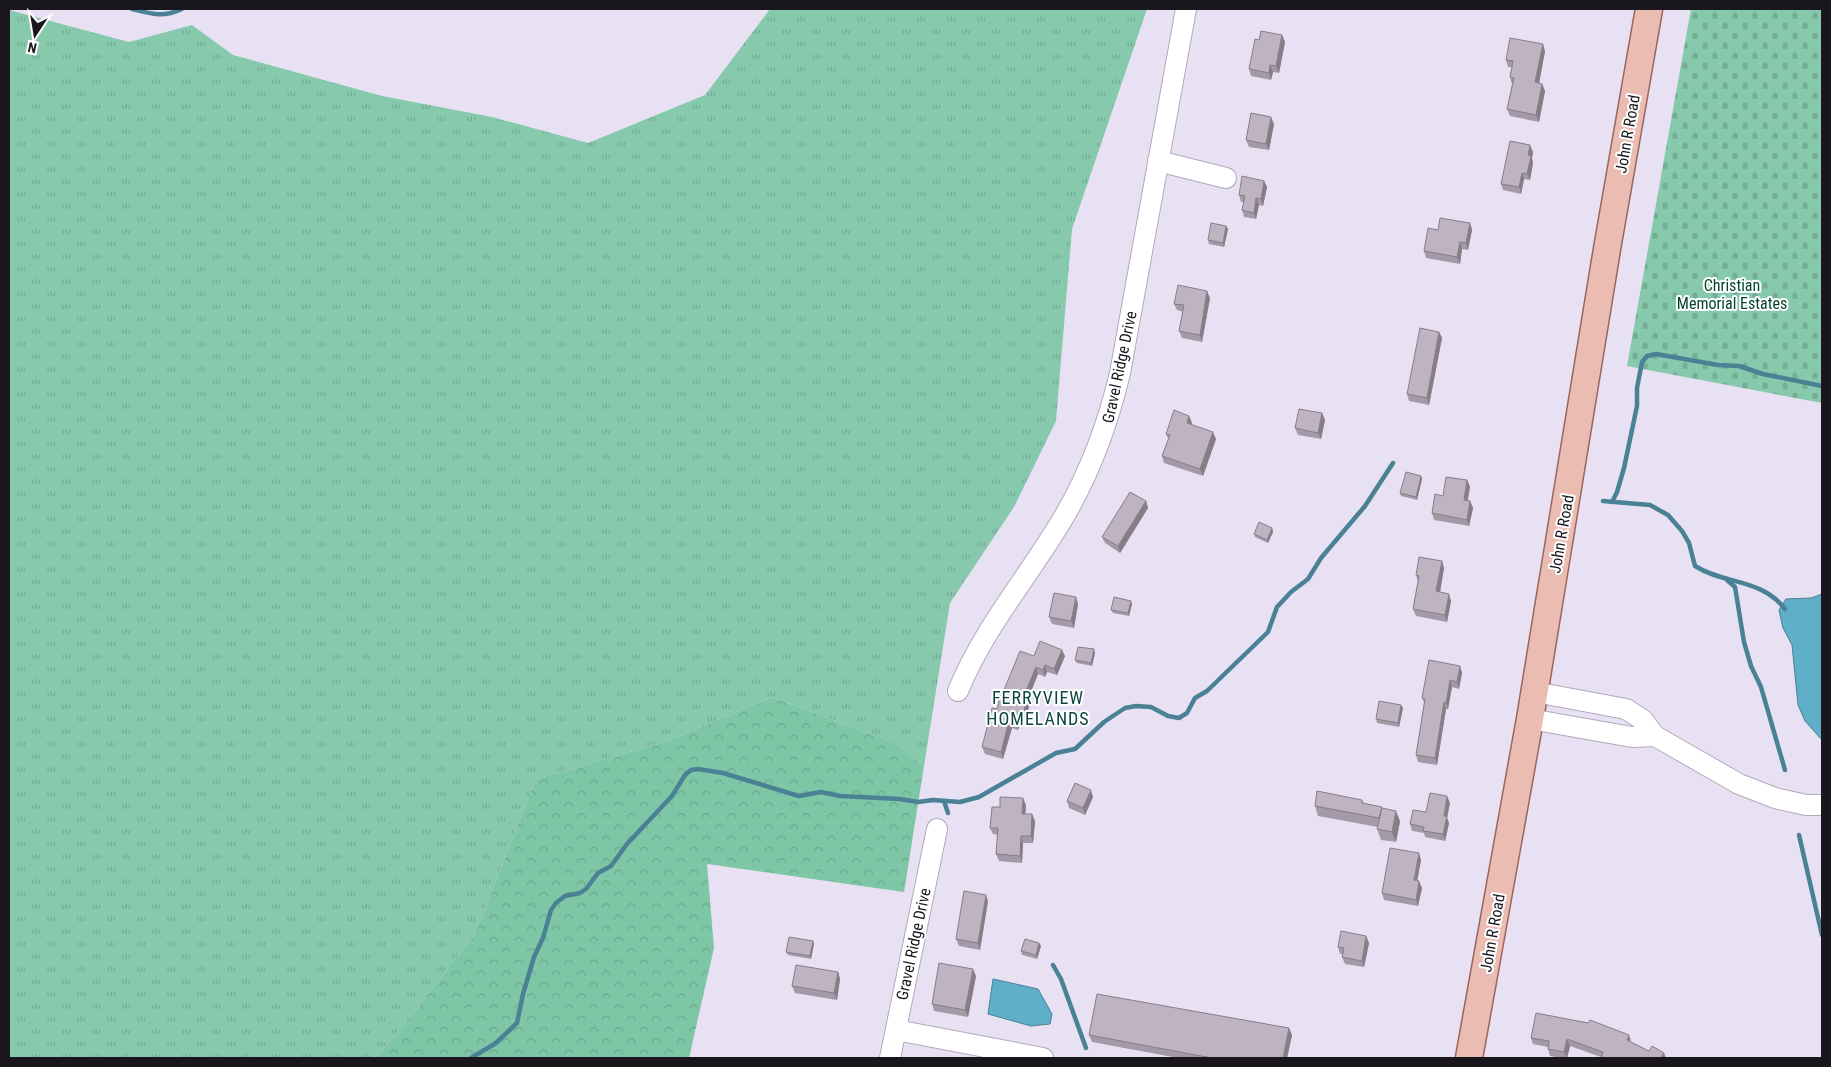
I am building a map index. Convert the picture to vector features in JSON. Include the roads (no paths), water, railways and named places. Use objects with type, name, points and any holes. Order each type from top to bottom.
[{"type":"main road","name":"John R Road","points":[[1469,1058],[1535,692],[1607,249],[1649,9]]},
{"type":"street","name":"Gravel Ridge Drive","points":[[958,691],[978,647],[1064,516],[1084,481],[1112,410],[1186,9]]},
{"type":"street","points":[[1158,161],[1226,178]]},
{"type":"street","points":[[1535,692],[1626,709],[1643,720],[1655,736],[1739,784],[1775,798],[1806,805],[1822,805]]},
{"type":"street","points":[[1530,719],[1632,737],[1655,736]]},
{"type":"street","name":"Gravel Ridge Drive","points":[[890,1058],[937,830]]},
{"type":"street","points":[[896,1030],[1043,1058]]},
{"type":"water","points":[[1822,594],[1822,740],[1805,721],[1798,705],[1792,645],[1783,628],[1779,610],[1786,599],[1811,598]]},
{"type":"water","points":[[993,979],[1038,989],[1052,1014],[1050,1024],[1031,1026],[988,1014]]},
{"type":"waterway","points":[[132,9],[152,14],[169,14],[182,9]]},
{"type":"waterway","points":[[1612,502],[1624,468],[1637,406],[1637,388],[1642,362],[1647,356],[1656,354],[1718,365],[1739,366],[1763,374],[1822,386]]},
{"type":"waterway","points":[[471,1058],[496,1043],[517,1023],[534,957],[543,938],[551,910],[556,903],[565,896],[580,893],[586,889],[598,873],[611,866],[627,844],[672,796],[685,775],[691,770],[698,769],[723,773],[799,796],[821,792],[840,796],[900,799],[918,802],[933,800],[960,802],[979,797],[1056,753],[1075,749],[1104,722],[1125,708],[1136,706],[1151,707],[1168,716],[1179,718],[1187,713],[1195,698],[1207,691],[1268,632],[1277,607],[1291,592],[1308,579],[1321,558],[1365,506],[1393,463]]},
{"type":"waterway","points":[[1603,501],[1650,505],[1668,515],[1682,531],[1689,543],[1695,566],[1706,572],[1765,592],[1785,609]]},
{"type":"waterway","points":[[1727,580],[1735,587],[1744,642],[1751,666],[1761,687],[1785,770]]},
{"type":"waterway","points":[[944,801],[948,813]]},
{"type":"waterway","points":[[1799,835],[1822,935]]},
{"type":"waterway","points":[[1053,965],[1061,979],[1086,1048]]},
{"type":"district","name":"FERRYVIEW HOMELANDS","points":[[1038,708]]},
{"type":"park label","name":"Christian Memorial Estates","points":[[1732,294]]}]
